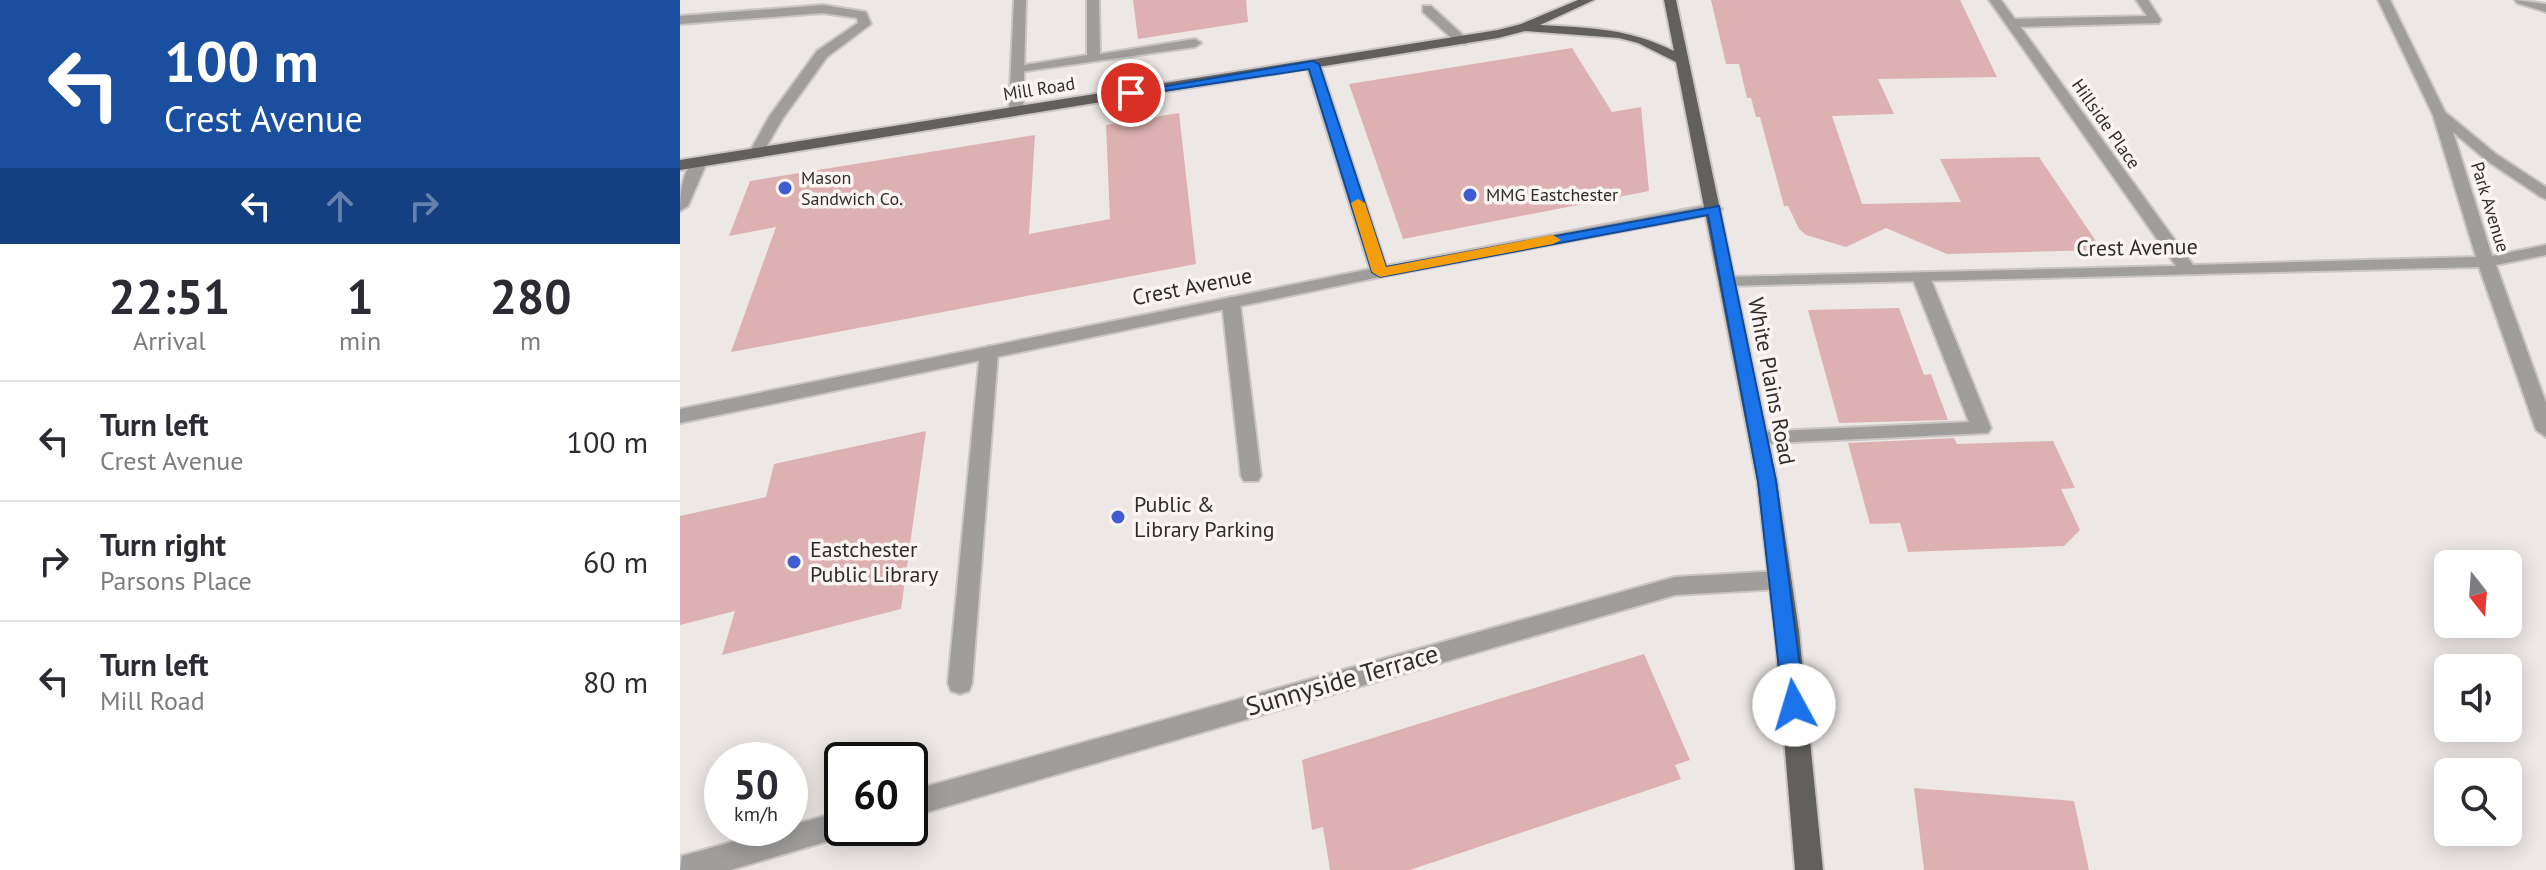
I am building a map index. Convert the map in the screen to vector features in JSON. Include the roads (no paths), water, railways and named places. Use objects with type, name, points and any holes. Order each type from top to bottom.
[{"type":"main road","name":"Mill Road","points":[[680,165],[1462,41],[1525,27],[1588,0]]},
{"type":"main road","name":"White Plains Road","points":[[1670,0],[1714,209],[1775,529],[1809,870]]},
{"type":"main road","points":[[1525,27],[1620,34],[1642,40],[1684,61]]},
{"type":"street","points":[[1016,111],[1020,0]]},
{"type":"street","points":[[1093,0],[1094,59]]},
{"type":"street","name":"Hillside Place","points":[[1995,0],[2187,269]]},
{"type":"street","points":[[2012,23],[2155,20],[2142,0]]},
{"type":"street","name":"Park Avenue","points":[[2384,0],[2440,115],[2486,262],[2546,430]]},
{"type":"street","points":[[2521,0],[2546,8]]},
{"type":"street","points":[[680,20],[823,9],[862,15],[865,24],[822,54],[776,117],[756,153]]},
{"type":"street","points":[[1427,9],[1462,41]]},
{"type":"street","points":[[1018,70],[1195,43]]},
{"type":"street","points":[[1313,64],[1380,272]]},
{"type":"street","points":[[2440,115],[2491,157],[2546,194]]},
{"type":"street","points":[[680,206],[700,162]]},
{"type":"street","name":"Crest Avenue","points":[[680,416],[1380,272],[1714,209]]},
{"type":"street","name":"Crest Avenue","points":[[1728,282],[2486,262],[2546,250]]},
{"type":"street","points":[[1759,439],[1981,428],[1921,277]]},
{"type":"street","points":[[1231,303],[1251,476]]},
{"type":"street","points":[[960,683],[989,352]]},
{"type":"street","name":"Sunnyside Terrace","points":[[928,799],[1675,586],[1779,580]]},
{"type":"street","points":[[682,870],[824,829]]},
{"type":"place","name":"Mason Sandwich Co.","points":[[785,188]]},
{"type":"place","name":"MMG Eastchester","points":[[1470,195]]},
{"type":"place","name":"Public & Library Parking","points":[[1118,517]]},
{"type":"place","name":"Eastchester Public Library","points":[[794,562]]}]
